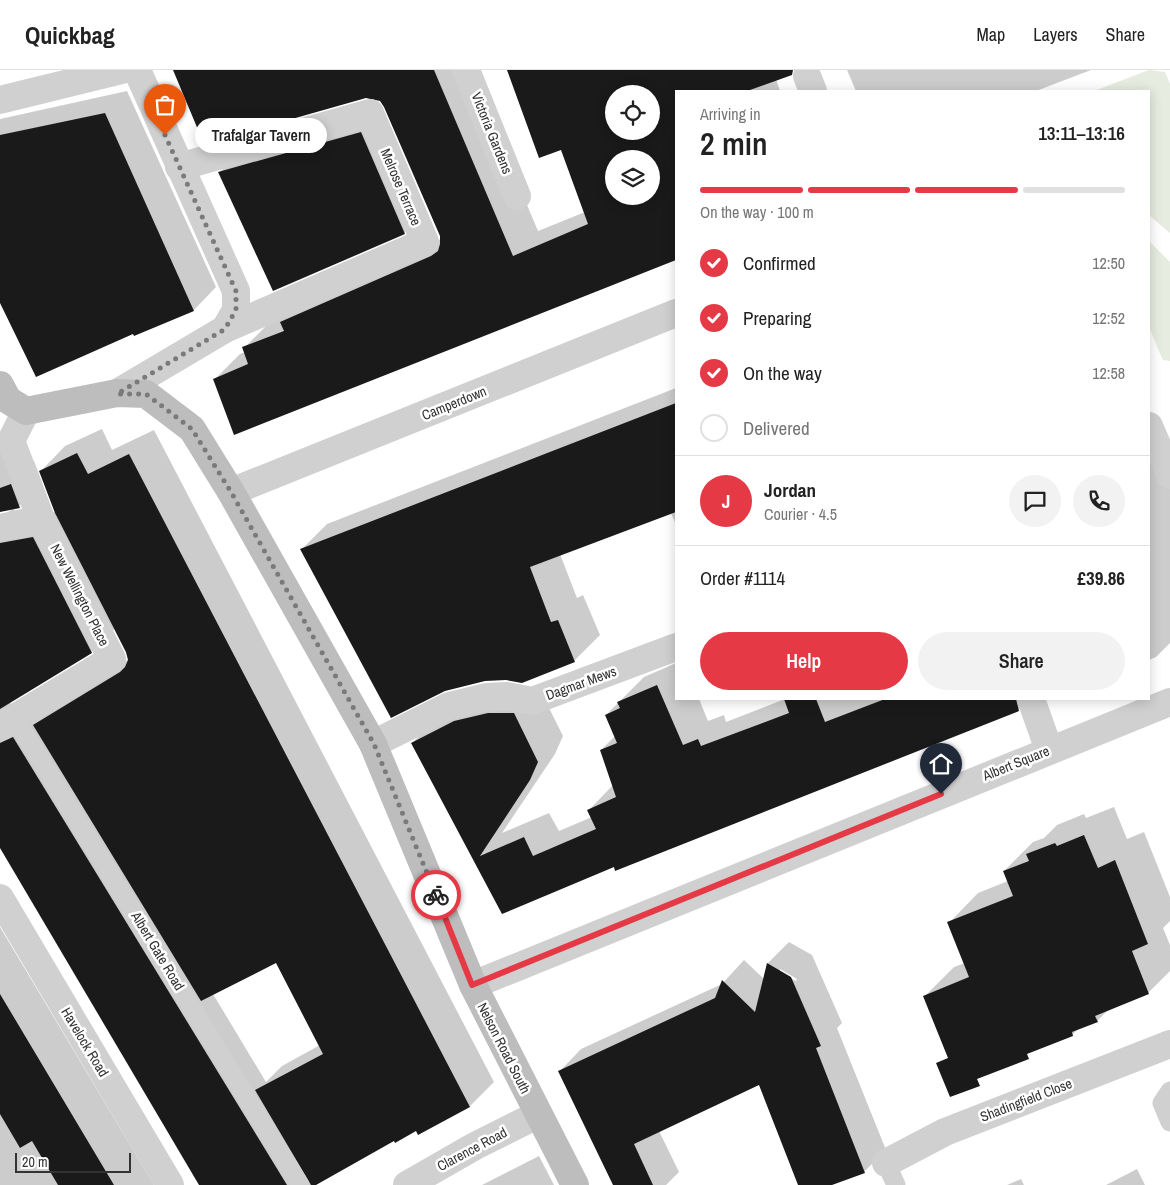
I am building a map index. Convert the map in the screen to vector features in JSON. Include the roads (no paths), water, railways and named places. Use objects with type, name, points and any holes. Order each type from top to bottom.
[{"type":"street","points":[[0,100],[122,70]]},
{"type":"street","points":[[117,394],[225,329],[236,310],[236,291],[179,167],[138,70]]},
{"type":"street","name":"Victoria Gardens","points":[[466,70],[518,196]]},
{"type":"street","name":"Melrose Terrace","points":[[179,167],[370,113],[425,242],[225,329]]},
{"type":"street","name":"Camperdown","points":[[231,492],[675,314]]},
{"type":"street","points":[[0,385],[8,400],[26,411]]},
{"type":"street","name":"Nelson Road South","points":[[26,411],[117,394],[146,394],[192,429],[231,492],[374,744],[472,985],[575,1185]]},
{"type":"street","name":"New Wellington Place","points":[[8,722],[112,659],[6,442],[26,411]]},
{"type":"street","points":[[1150,428],[1170,475]]},
{"type":"street","points":[[0,528],[42,519]]},
{"type":"street","name":"Dagmar Mews","points":[[374,744],[449,706],[486,697],[507,696],[532,701],[675,647]]},
{"type":"street","points":[[1031,700],[1049,750]]},
{"type":"street","name":"Albert Square","points":[[472,985],[1170,702]]},
{"type":"street","name":"Havelock Road","points":[[0,898],[170,1185]]},
{"type":"street","name":"Shadingfield Close","points":[[891,1174],[945,1132],[1169,1048]]},
{"type":"street","name":"Clarence Road","points":[[407,1185],[475,1146],[537,1114]]},
{"type":"lane","name":"Albert Gate Road","points":[[8,722],[300,1185]]},
{"type":"lane","points":[[1170,1091],[1162,1103],[1170,1122]]},
{"type":"place","name":"Trafalgar Tavern","points":[[165,135]]}]
